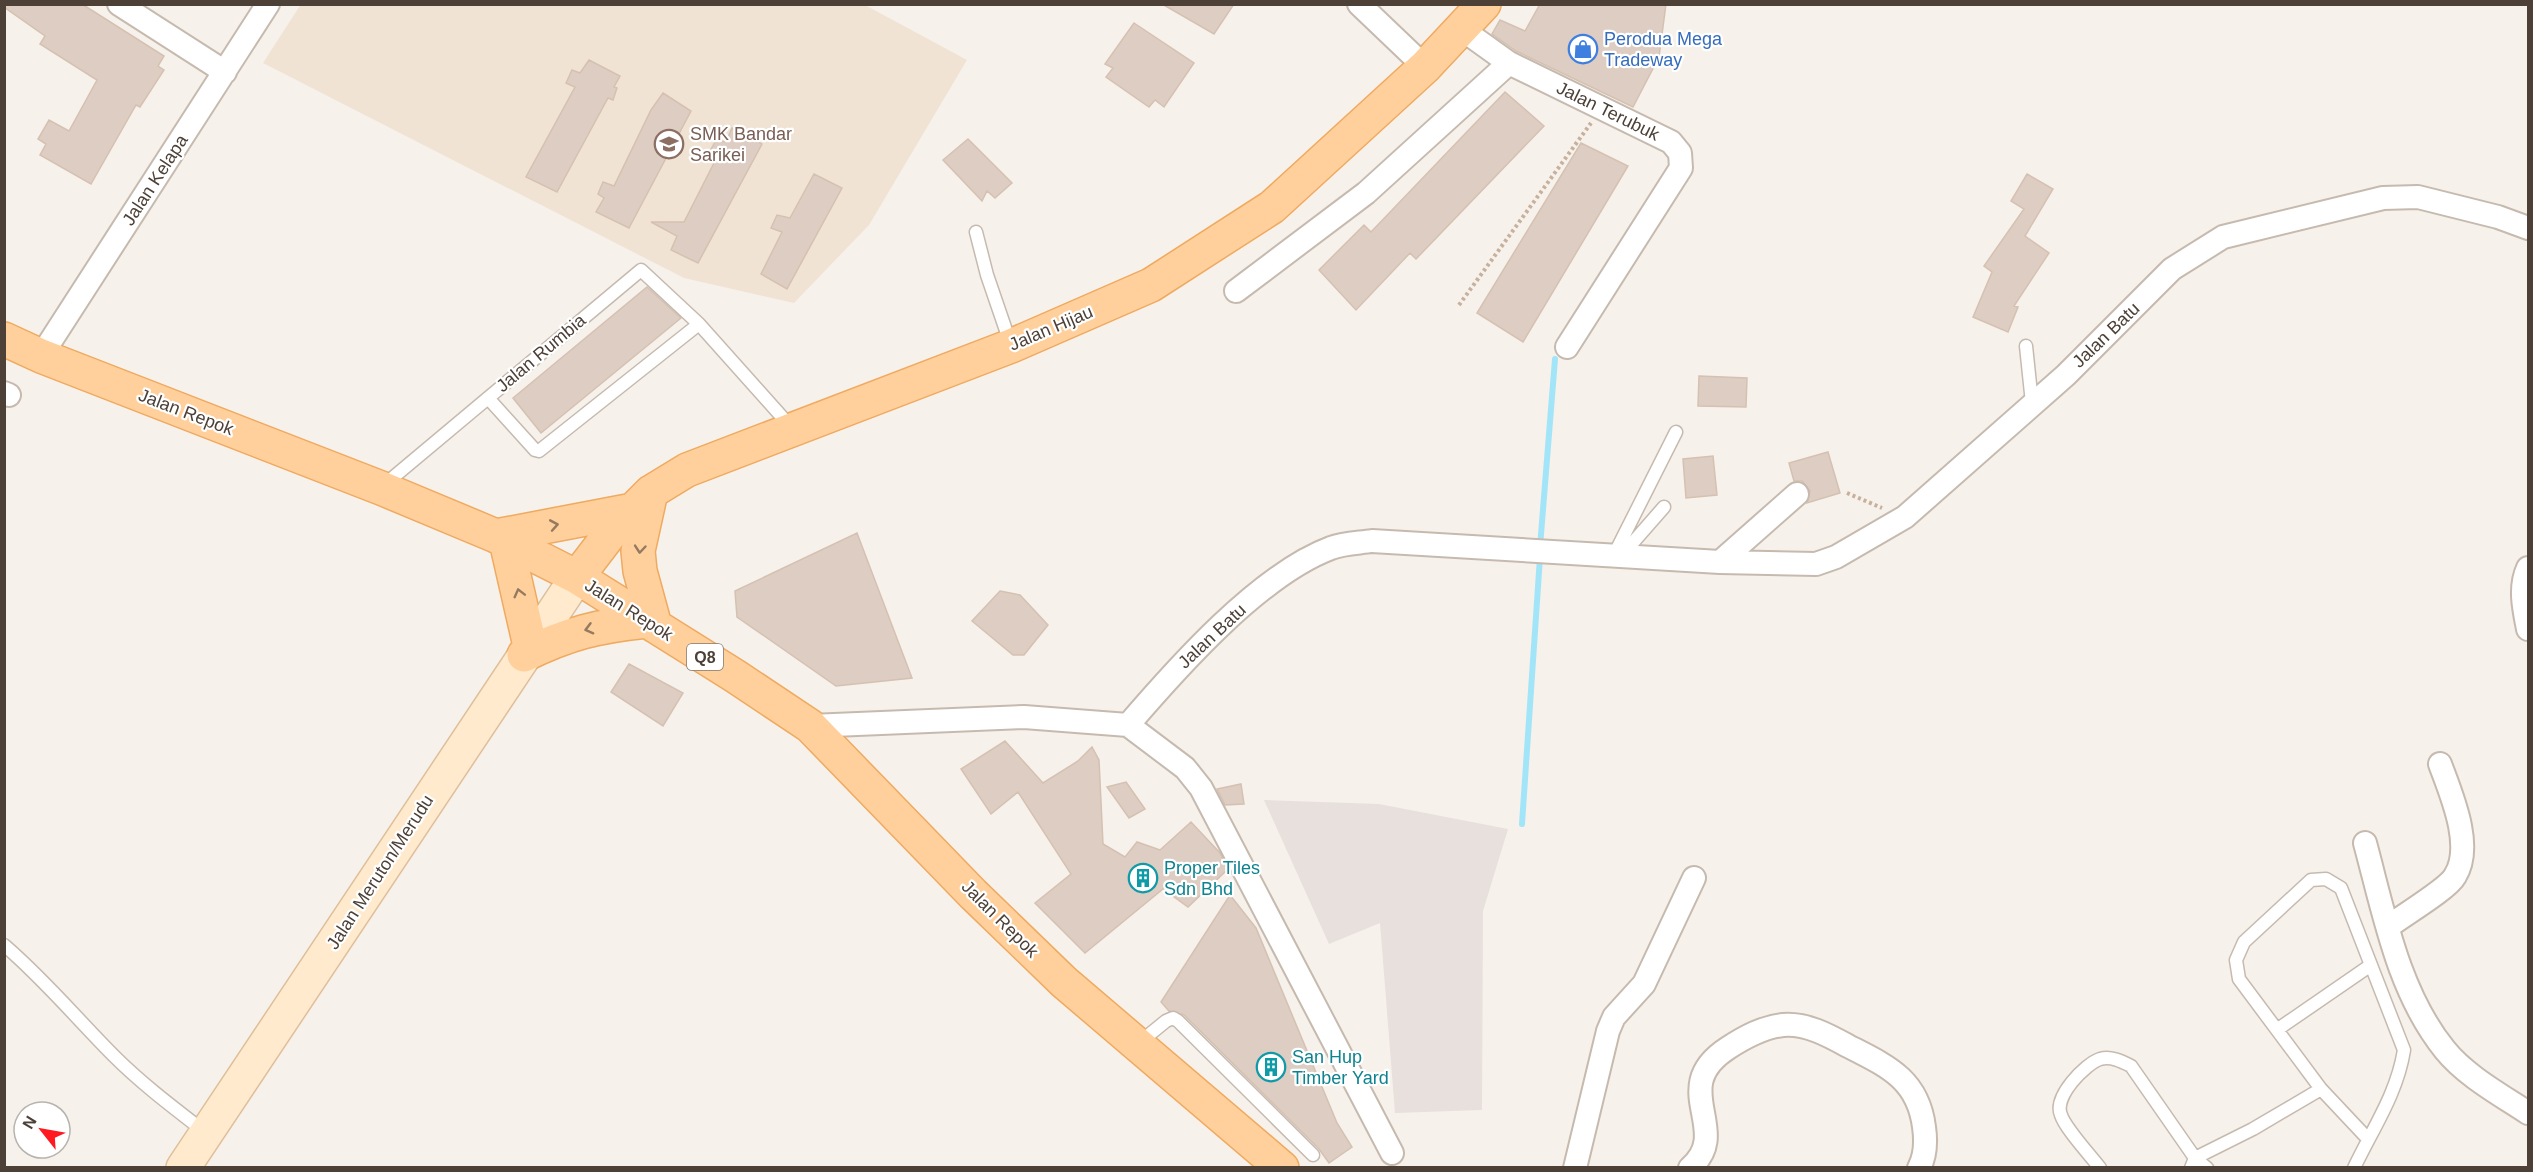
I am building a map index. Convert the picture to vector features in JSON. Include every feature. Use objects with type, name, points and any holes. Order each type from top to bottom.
[{"type":"main road","name":"Jalan Hijau","points":[[577,577],[613,530],[642,501],[687,470],[1011,346],[1151,285],[1272,207],[1425,67],[1484,4]]},
{"type":"main road","name":"Jalan Repok","points":[[4,339],[41,356],[381,488],[501,539],[577,577],[810,726],[974,894],[1064,982],[1139,1049],[1282,1167]]},
{"type":"main road","points":[[642,501],[638,551],[651,623],[603,625],[565,635],[527,650],[501,539],[642,501]]},
{"type":"main road","name":"Jalan Meruton/Merudu","points":[[183,1167],[577,577]]},
{"type":"street","points":[[119,4],[225,72]]},
{"type":"street","name":"Jalan Kelapa","points":[[41,356],[268,4]]},
{"type":"street","points":[[1359,4],[1425,67]]},
{"type":"street","name":"Jalan Terubuk","points":[[1462,30],[1509,63],[1671,142],[1680,153],[1681,168],[1567,347]]},
{"type":"street","points":[[1236,291],[1366,193],[1509,63]]},
{"type":"street","name":"Jalan Batu","points":[[1128,725],[1178,666],[1246,604],[1286,573],[1332,547],[1372,541],[1720,562],[1816,564],[1836,557],[1905,517],[2066,375],[2123,321],[2172,269],[2223,237],[2383,198],[2418,197],[2498,217],[2529,228]]},
{"type":"street","points":[[1720,562],[1797,494]]},
{"type":"street","points":[[2529,568],[2524,577],[2523,608],[2529,629]]},
{"type":"street","points":[[810,726],[1024,717],[1128,725],[1185,768],[1201,788],[1392,1152]]},
{"type":"street","points":[[2388,927],[2455,877],[2463,848],[2456,808],[2440,764]]},
{"type":"street","points":[[2365,843],[2405,982],[2445,1051],[2473,1075],[2529,1113]]},
{"type":"street","points":[[1575,1167],[1608,1031],[1614,1017],[1644,984],[1694,878]]},
{"type":"street","points":[[1690,1167],[1705,1149],[1707,1133],[1698,1092],[1702,1074],[1727,1048],[1766,1028],[1784,1025],[1803,1026],[1822,1033],[1869,1057],[1904,1080],[1917,1095],[1923,1119],[1926,1142],[1919,1167]]},
{"type":"lane","points":[[976,232],[987,275],[1011,346]]},
{"type":"lane","name":"Jalan Rumbia","points":[[381,488],[641,270],[699,324]]},
{"type":"lane","points":[[488,398],[535,450],[539,451],[699,324],[793,428]]},
{"type":"lane","points":[[2026,346],[2032,403]]},
{"type":"lane","points":[[1618,555],[1676,432]]},
{"type":"lane","points":[[1618,555],[1664,507]]},
{"type":"lane","points":[[2354,1167],[2391,1099],[2400,1074],[2404,1050],[2341,888],[2326,879],[2311,880],[2244,942],[2236,960],[2239,979],[2321,1089],[2368,1139]]},
{"type":"lane","points":[[4,945],[55,992],[114,1055],[151,1090],[207,1133]]},
{"type":"lane","points":[[2277,1029],[2371,965]]},
{"type":"lane","points":[[1139,1049],[1150,1034],[1166,1021],[1173,1018],[1178,1021],[1313,1155]]},
{"type":"lane","points":[[2100,1167],[2060,1115],[2059,1099],[2067,1086],[2099,1059],[2116,1059],[2130,1066],[2193,1162],[2206,1167]]},
{"type":"lane","points":[[2193,1162],[2321,1089]]},
{"type":"path","points":[[1459,305],[1602,107]]},
{"type":"path","points":[[1846,493],[1905,517]]},
{"type":"shaded area","name":"SMK Bandar Sarikei","points":[[301,4],[865,5],[967,60],[869,225],[794,303],[684,278],[263,63]]},
{"type":"shaded area","points":[[1264,800],[1379,804],[1508,829],[1483,911],[1482,1110],[1395,1113],[1380,923],[1329,944]]},
{"type":"building","points":[[4,4],[82,4],[164,56],[158,66],[164,70],[140,107],[136,105],[91,184],[40,155],[46,144],[38,139],[49,120],[69,131],[97,80],[40,44],[45,36],[4,7]]},
{"type":"building","points":[[1162,4],[1234,4],[1214,34]]},
{"type":"building","name":"Perodua Mega Tradeway","points":[[1540,4],[1666,4],[1659,57],[1633,107],[1516,51],[1492,34],[1500,20],[1525,31]]},
{"type":"building","points":[[1134,23],[1194,63],[1164,107],[1155,100],[1149,107],[1106,77],[1113,68],[1105,64]]},
{"type":"building","points":[[589,60],[620,76],[614,87],[617,88],[613,100],[608,98],[557,192],[526,177],[575,87],[566,83],[572,70],[580,73]]},
{"type":"building","points":[[1505,92],[1544,126],[1416,259],[1410,253],[1356,310],[1319,270],[1364,225],[1371,232]]},
{"type":"building","points":[[663,93],[691,111],[629,228],[596,212],[604,198],[598,194],[603,182],[614,186],[651,110]]},
{"type":"building","points":[[732,128],[762,144],[698,263],[671,250],[677,236],[651,222],[684,222],[718,155],[709,153],[716,140],[726,142]]},
{"type":"building","points":[[968,139],[1012,183],[995,198],[987,191],[982,201],[943,160]]},
{"type":"building","points":[[1581,143],[1628,166],[1523,342],[1477,313]]},
{"type":"building","points":[[814,174],[842,188],[787,289],[761,274],[782,232],[771,228],[777,215],[790,218]]},
{"type":"building","points":[[2027,174],[2053,189],[2025,236],[2049,253],[2014,306],[2018,307],[2008,332],[1973,317],[1992,272],[1984,266],[2024,209],[2011,201]]},
{"type":"building","points":[[647,287],[681,318],[541,433],[513,398]]},
{"type":"building","points":[[1699,376],[1747,378],[1746,407],[1698,406]]},
{"type":"building","points":[[1828,452],[1840,493],[1807,503],[1810,491],[1802,481],[1794,481],[1789,463]]},
{"type":"building","points":[[1713,456],[1717,495],[1686,498],[1683,459]]},
{"type":"building","points":[[857,533],[912,678],[836,686],[737,617],[735,591]]},
{"type":"building","points":[[1000,591],[1020,595],[1048,625],[1024,655],[1013,655],[972,621]]},
{"type":"building","points":[[629,664],[683,693],[663,726],[611,692]]},
{"type":"building","points":[[1005,741],[1043,783],[1078,761],[1092,747],[1099,760],[1103,844],[1125,857],[1137,842],[1160,850],[1191,822],[1220,853],[1228,869],[1188,907],[1163,889],[1085,953],[1035,903],[1071,874],[1018,792],[991,814],[961,769]]},
{"type":"building","points":[[1126,782],[1145,809],[1129,818],[1107,787]]},
{"type":"building","points":[[1241,784],[1244,804],[1225,805],[1217,789]]},
{"type":"building","name":"San Hup Timber Yard","points":[[1230,895],[1256,928],[1337,1123],[1352,1147],[1329,1163],[1319,1149],[1184,1015],[1169,1011],[1161,1002]]},
{"type":"waterway","points":[[1540,547],[1555,359]]},
{"type":"waterway","points":[[1522,824],[1540,557]]},
{"type":"place","name":"Perodua Mega Tradeway","points":[[1583,49]]},
{"type":"place","name":"SMK Bandar Sarikei","points":[[669,144]]},
{"type":"place","name":"Proper Tiles Sdn Bhd","points":[[1143,878]]},
{"type":"place","name":"San Hup Timber Yard","points":[[1271,1067]]}]
